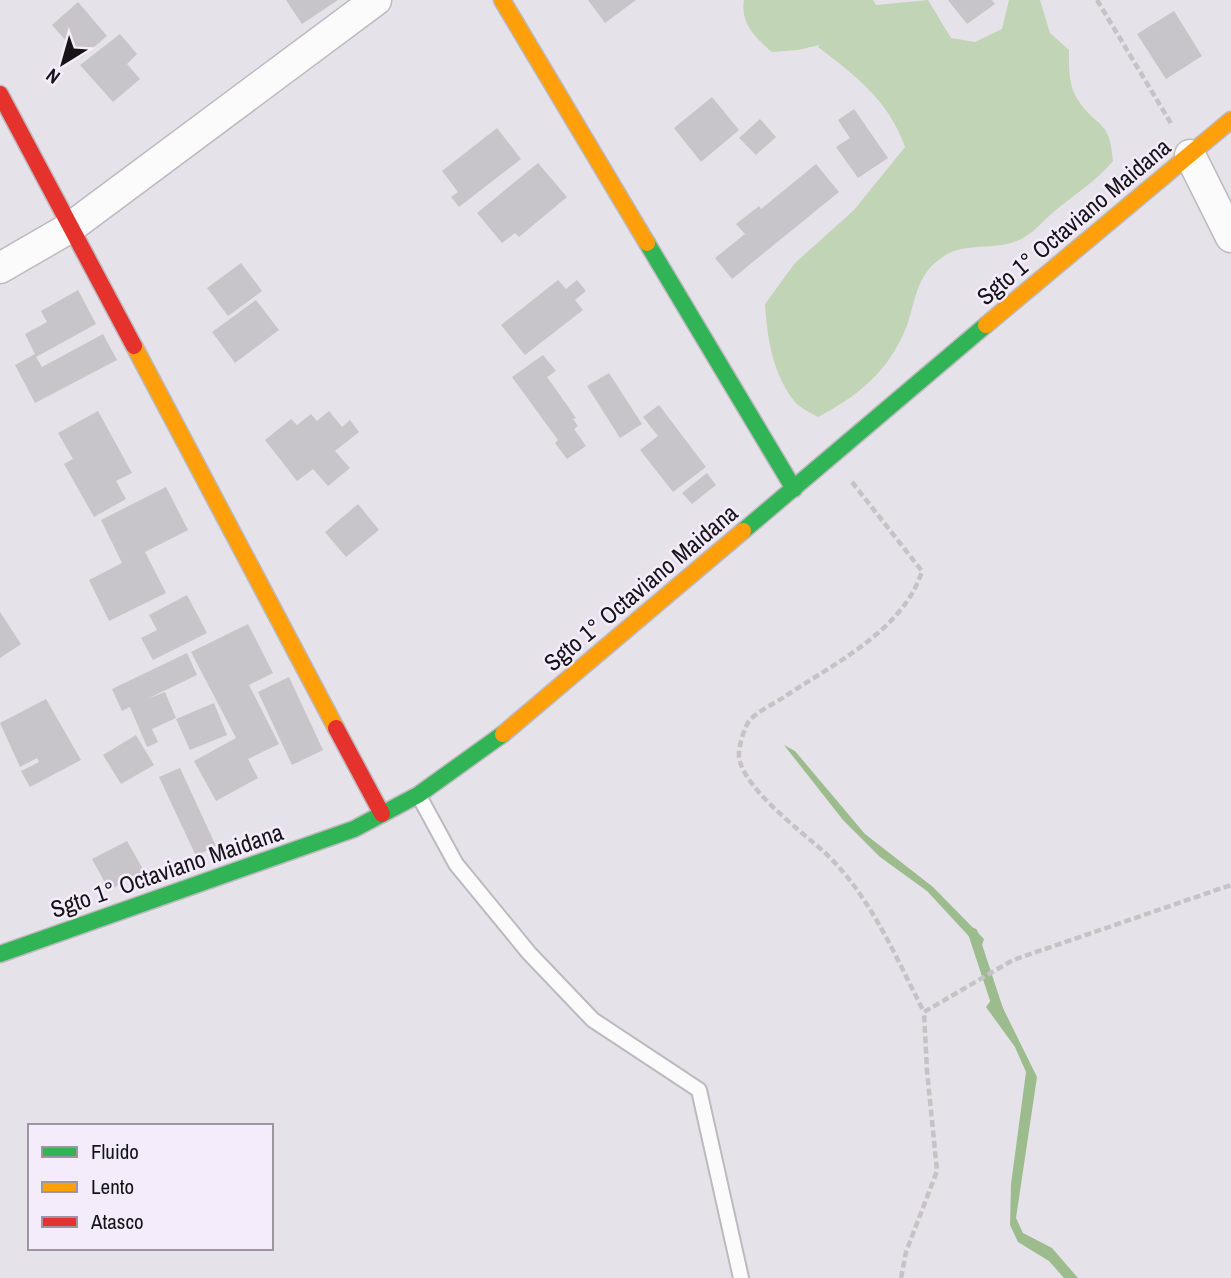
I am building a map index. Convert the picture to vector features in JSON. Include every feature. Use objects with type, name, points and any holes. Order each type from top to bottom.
[{"type":"main road","points":[[502,0],[794,489]]},
{"type":"main road","points":[[0,94],[383,814]]},
{"type":"main road","name":"Sgto 1° Octaviano Maidana","points":[[0,954],[354,829],[418,794],[500,737],[1168,170],[1231,121]]},
{"type":"street","points":[[0,268],[71,227],[376,0]]},
{"type":"street","points":[[1190,155],[1231,237]]},
{"type":"lane","points":[[418,794],[456,864],[538,962],[593,1020],[699,1090],[741,1278]]},
{"type":"path","points":[[1097,0],[1190,155]]},
{"type":"path","points":[[832,456],[922,571],[909,603],[860,646],[750,720],[739,754],[745,772],[761,794],[846,872],[882,930],[924,1012],[926,1071],[937,1171],[906,1252],[901,1278]]},
{"type":"path","points":[[924,1012],[1013,960],[1231,885]]},
{"type":"shaded area","points":[[744,0],[873,0],[876,5],[928,0],[951,38],[975,42],[1002,29],[1009,0],[1040,0],[1050,33],[1069,50],[1072,88],[1085,109],[1106,130],[1111,147],[1113,161],[1107,168],[1025,237],[1002,245],[956,250],[932,266],[917,290],[899,344],[881,370],[859,391],[818,417],[797,404],[781,380],[767,330],[765,304],[795,263],[854,210],[905,147],[890,116],[870,91],[818,47],[820,45],[772,52],[766,47],[747,23]]},
{"type":"shaded area","points":[[784,745],[795,751],[865,834],[933,887],[984,939],[982,945],[977,945],[927,891],[880,857],[843,820]]},
{"type":"shaded area","points":[[991,1000],[999,1000],[1037,1077],[1016,1218],[1023,1233],[1052,1248],[1078,1278],[1064,1278],[1049,1261],[1018,1242],[1010,1225],[1011,1184],[1026,1072],[1015,1047],[986,1007]]},
{"type":"building","points":[[286,0],[338,0],[302,24]]},
{"type":"building","points":[[588,0],[636,0],[605,23]]},
{"type":"building","points":[[948,0],[992,0],[995,4],[967,24]]},
{"type":"building","points":[[78,2],[107,36],[81,58],[52,25]]},
{"type":"building","points":[[1174,11],[1202,56],[1166,79],[1137,34]]},
{"type":"building","points":[[120,34],[137,54],[127,64],[140,79],[113,102],[80,65]]},
{"type":"building","points":[[712,97],[739,130],[701,162],[674,128]]},
{"type":"building","points":[[854,109],[888,158],[858,178],[836,147],[850,138],[838,120]]},
{"type":"building","points":[[760,119],[776,137],[756,155],[739,138]]},
{"type":"building","points":[[497,128],[521,159],[459,207],[451,197],[458,192],[442,171]]},
{"type":"building","points":[[538,163],[567,197],[519,237],[515,233],[502,243],[477,213]]},
{"type":"building","points":[[816,164],[839,192],[732,279],[715,258],[745,234],[736,224],[759,206],[761,209]]},
{"type":"building","points":[[241,263],[262,291],[228,316],[207,288]]},
{"type":"building","points":[[558,280],[566,289],[577,280],[586,291],[575,300],[583,310],[525,355],[501,325]]},
{"type":"building","points":[[78,290],[96,324],[36,357],[42,367],[103,334],[117,360],[35,403],[15,365],[35,354],[25,334],[47,322],[41,311]]},
{"type":"building","points":[[256,300],[279,330],[235,363],[212,332]]},
{"type":"building","points":[[543,355],[556,371],[547,377],[576,418],[573,419],[578,426],[574,429],[586,446],[567,459],[555,443],[558,440],[512,377]]},
{"type":"building","points":[[609,373],[642,424],[620,438],[587,386]]},
{"type":"building","points":[[659,405],[706,467],[673,492],[640,450],[658,436],[643,417]]},
{"type":"building","points":[[98,411],[132,473],[116,481],[126,499],[94,517],[64,464],[73,459],[58,433]]},
{"type":"building","points":[[329,411],[342,427],[350,420],[359,432],[335,451],[350,468],[328,486],[313,469],[297,481],[265,440],[291,419],[297,425],[311,414],[317,421]]},
{"type":"building","points":[[707,473],[716,485],[692,504],[682,493]]},
{"type":"building","points":[[166,487],[188,530],[145,552],[166,593],[109,621],[89,580],[122,563],[101,520]]},
{"type":"building","points":[[358,504],[379,530],[346,557],[325,532]]},
{"type":"building","points":[[187,595],[207,633],[153,660],[141,638],[157,630],[149,615]]},
{"type":"building","points":[[0,612],[21,644],[0,658]]},
{"type":"building","points":[[248,624],[273,673],[249,685],[279,744],[248,759],[258,778],[216,801],[194,761],[236,738],[191,652]]},
{"type":"building","points":[[187,653],[197,675],[147,699],[165,692],[176,718],[152,729],[158,742],[147,747],[130,707],[122,711],[112,689]]},
{"type":"building","points":[[289,677],[323,750],[292,765],[258,692]]},
{"type":"building","points":[[46,699],[81,760],[30,787],[21,771],[39,762],[37,758],[20,767],[0,723]]},
{"type":"building","points":[[214,703],[227,735],[190,750],[176,719]]},
{"type":"building","points":[[136,735],[154,765],[121,784],[103,755]]},
{"type":"building","points":[[180,768],[216,846],[196,856],[159,777]]},
{"type":"building","points":[[127,841],[144,871],[109,890],[92,859]]},
{"type":"waterway","points":[[973,933],[999,1012]]},
{"type":"traffic: fast","points":[[647,243],[794,489]]},
{"type":"traffic: fast","points":[[743,531],[986,325]]},
{"type":"traffic: fast","points":[[0,954],[354,829],[418,795],[503,734]]},
{"type":"traffic: slow","points":[[502,0],[647,243]]},
{"type":"traffic: slow","points":[[986,325],[1231,120]]},
{"type":"traffic: slow","points":[[134,346],[336,728]]},
{"type":"traffic: slow","points":[[503,734],[743,531]]},
{"type":"traffic: jam","points":[[0,94],[134,346]]},
{"type":"traffic: jam","points":[[336,728],[382,814]]}]
